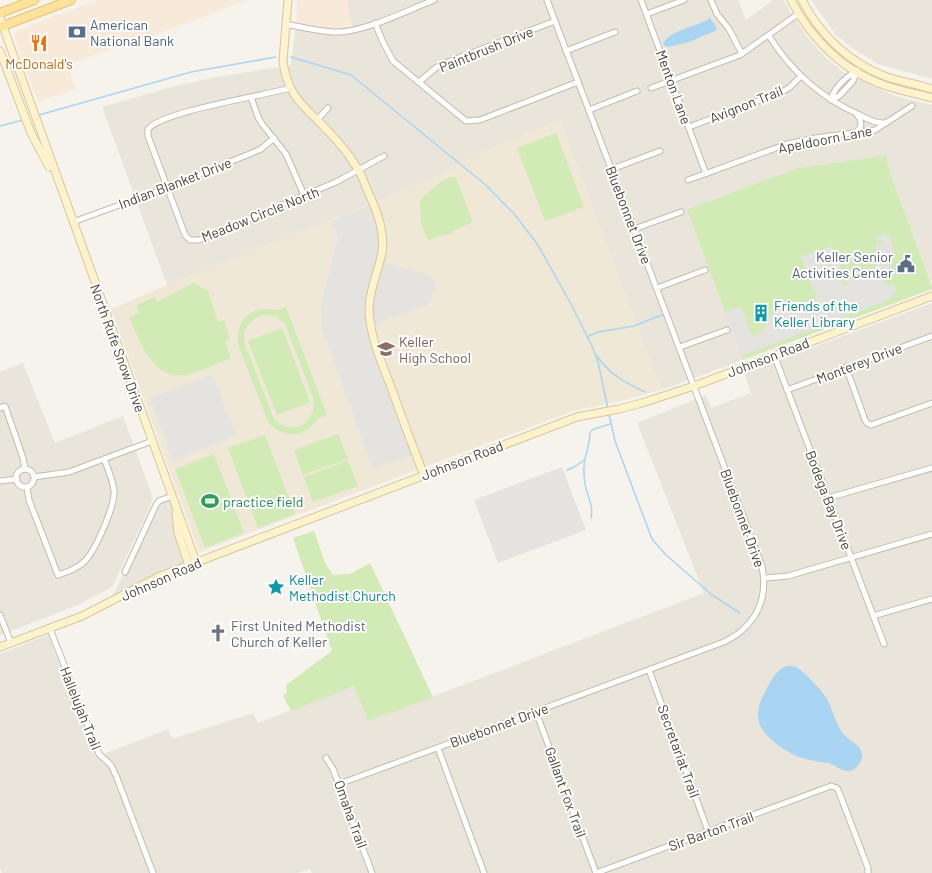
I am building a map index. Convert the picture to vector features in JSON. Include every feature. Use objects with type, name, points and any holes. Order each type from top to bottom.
[{"type":"main road","points":[[0,13],[34,0]]},
{"type":"main road","points":[[1,24],[71,0]]},
{"type":"main road","points":[[288,0],[283,62],[284,71],[290,88],[300,104],[330,132],[359,171],[379,220],[383,243],[382,255],[371,291],[369,313],[370,322],[380,357],[424,475]]},
{"type":"main road","points":[[791,0],[798,14],[821,45],[861,75],[886,86],[932,98]]},
{"type":"main road","points":[[802,0],[811,17],[828,38],[860,64],[886,76],[932,89]]},
{"type":"main road","name":"North Rufe Snow Drive","points":[[1,24],[32,105],[60,187],[172,496],[192,563]]},
{"type":"main road","name":"North Rufe Snow Drive","points":[[0,51],[32,133],[60,187]]},
{"type":"main road","points":[[12,80],[21,77]]},
{"type":"main road","name":"Johnson Road","points":[[0,647],[98,608],[151,580],[192,563],[577,417],[642,403],[694,386],[932,296]]},
{"type":"street","points":[[285,24],[312,30],[335,32],[353,30],[434,0]]},
{"type":"street","name":"Bluebonnet Drive","points":[[339,784],[724,642],[739,633],[753,620],[761,602],[765,578],[762,566],[547,0]]},
{"type":"street","name":"Menton Lane","points":[[641,0],[706,174]]},
{"type":"street","points":[[647,14],[684,0]]},
{"type":"street","points":[[711,0],[717,14],[729,29],[742,54]]},
{"type":"street","points":[[652,88],[742,54],[798,14]]},
{"type":"street","name":"Paintbrush Drive","points":[[419,82],[437,67],[556,21]]},
{"type":"street","points":[[375,23],[393,61],[466,121],[480,120],[578,82]]},
{"type":"street","points":[[566,51],[615,32]]},
{"type":"street","points":[[768,36],[782,56],[816,90],[855,113],[882,124],[888,122]]},
{"type":"street","points":[[831,100],[839,96],[853,81],[860,64]]},
{"type":"street","name":"Avignon Trail","points":[[688,127],[777,94],[790,87],[801,76]]},
{"type":"street","points":[[166,188],[148,136],[148,130],[151,126],[192,110],[290,88]]},
{"type":"street","points":[[589,110],[637,91]]},
{"type":"street","points":[[251,97],[258,117],[286,154],[304,195]]},
{"type":"street","name":"Apeldoorn Lane","points":[[688,180],[787,144],[810,139],[875,130],[912,106]]},
{"type":"street","points":[[318,120],[328,108]]},
{"type":"street","points":[[852,133],[858,130],[861,124],[860,118],[855,113]]},
{"type":"street","name":"Indian Blanket Drive","points":[[73,222],[166,188],[252,153],[261,149],[274,138]]},
{"type":"street","points":[[612,169],[660,151]]},
{"type":"street","name":"Meadow Circle North","points":[[166,188],[185,234],[190,240],[199,240],[336,182],[359,171],[384,156]]},
{"type":"street","points":[[634,229],[681,212]]},
{"type":"street","points":[[657,288],[705,270]]},
{"type":"street","points":[[680,347],[727,330]]},
{"type":"street","name":"Monterey Drive","points":[[787,390],[932,336]]},
{"type":"street","name":"Bodega Bay Drive","points":[[774,355],[884,644]]},
{"type":"street","points":[[846,367],[865,420],[871,425],[932,403]]},
{"type":"street","points":[[2,407],[23,458],[25,469]]},
{"type":"street","points":[[34,477],[65,473],[152,440]]},
{"type":"street","points":[[27,487],[29,500],[58,575],[77,567],[88,557],[112,507],[114,498],[113,486],[104,459]]},
{"type":"street","points":[[828,498],[932,468]]},
{"type":"street","points":[[25,469],[31,471],[34,477],[32,484],[27,487],[19,484],[17,478],[19,472],[25,469]]},
{"type":"street","points":[[0,481],[17,478]]},
{"type":"street","points":[[125,572],[156,505],[160,501],[172,496]]},
{"type":"street","points":[[765,578],[788,576],[932,534]]},
{"type":"street","points":[[873,616],[932,598]]},
{"type":"street","points":[[0,614],[11,643]]},
{"type":"street","name":"Hallelujah Trail","points":[[50,628],[99,754],[111,765],[117,778],[153,873]]},
{"type":"street","name":"Secretariat Trail","points":[[649,670],[708,832]]},
{"type":"street","name":"Gallant Fox Trail","points":[[536,712],[596,873]]},
{"type":"street","points":[[438,748],[484,873]]},
{"type":"street","name":"Omaha Trail","points":[[326,758],[332,766],[372,873]]},
{"type":"street","name":"Sir Barton Trail","points":[[596,873],[831,786],[837,788],[839,792],[868,868],[868,873]]},
{"type":"shaded area","points":[[97,0],[249,0],[128,45],[111,49],[67,65],[76,89],[38,102],[14,37],[16,31]]},
{"type":"shaded area","points":[[297,0],[348,0],[347,2],[352,26],[326,29],[296,23]]},
{"type":"shaded area","points":[[348,0],[738,0],[746,20],[773,0],[783,0],[807,37],[826,58],[842,71],[895,96],[932,105],[932,279],[930,280],[890,173],[886,155],[687,210],[743,360],[661,390],[560,120],[462,161],[458,167],[373,203],[167,285],[102,107],[175,86],[217,77],[291,65],[296,23],[326,29],[352,27],[347,2]]},
{"type":"shaded area","points":[[811,0],[932,0],[932,79],[878,64],[855,50],[836,35]]},
{"type":"shaded area","name":"Keller High School","points":[[560,120],[661,390],[621,401],[573,411],[199,552],[111,309],[167,285],[373,203],[458,167],[462,161]]},
{"type":"shaded area","points":[[373,203],[379,220],[380,261],[431,276],[435,281],[435,287],[431,300],[427,305],[385,320],[371,329],[416,454],[373,469],[322,328],[321,305],[338,237],[331,221]]},
{"type":"shaded area","points":[[885,234],[890,238],[894,249],[893,271],[889,273],[890,276],[883,278],[886,285],[894,285],[896,290],[891,299],[741,356],[725,312],[739,307],[742,309],[752,336],[757,334],[762,331],[772,315],[778,310],[793,307],[817,298],[801,257],[831,246],[845,279],[841,282],[845,286],[848,285],[846,280],[876,270],[876,245],[882,244],[883,240],[877,242],[876,237]]},
{"type":"shaded area","points":[[932,303],[932,873],[312,873],[310,869],[298,873],[2,873],[0,868],[0,654],[48,635],[96,757],[168,729],[172,739],[253,713],[258,723],[354,686],[368,721],[704,593],[637,423],[706,395],[711,408],[751,393],[744,373]]},
{"type":"shaded area","points":[[23,363],[55,443],[123,416],[153,498],[112,587],[78,605],[0,635],[0,372]]},
{"type":"shaded area","points":[[212,374],[236,436],[173,460],[150,398]]},
{"type":"shaded area","points":[[562,467],[586,530],[498,563],[474,500]]},
{"type":"shaded area","points":[[172,496],[189,565],[109,603],[156,505]]},
{"type":"shaded area","points":[[746,626],[753,632],[741,643],[732,648],[727,640]]},
{"type":"green space","points":[[556,133],[584,207],[545,221],[517,148]]},
{"type":"green space","points":[[886,155],[890,173],[932,289],[743,360],[687,210],[795,169]]},
{"type":"green space","points":[[450,177],[456,178],[472,220],[470,224],[452,231],[453,233],[428,240],[421,224],[420,200],[438,184]]},
{"type":"green space","points":[[193,283],[208,291],[218,322],[224,320],[230,339],[225,341],[231,358],[190,374],[177,375],[167,373],[150,359],[138,338],[129,317],[139,312],[136,306],[154,297],[157,302]]},
{"type":"green space","points":[[286,307],[327,415],[318,419],[310,428],[299,434],[282,433],[268,422],[238,341],[239,328],[249,314],[262,309],[277,310]],"holes":[[[264,315],[275,316],[285,324],[313,397],[314,406],[312,414],[302,425],[296,427],[281,425],[274,419],[244,340],[245,330],[250,322]]]},
{"type":"green space","points":[[282,328],[310,402],[277,415],[248,341]]},
{"type":"green space","points":[[338,434],[348,459],[303,475],[294,450]]},
{"type":"green space","name":"practice field","points":[[265,435],[295,514],[258,528],[228,448]]},
{"type":"green space","name":"practice field","points":[[214,454],[244,533],[205,548],[175,469]]},
{"type":"green space","points":[[348,461],[358,486],[313,502],[304,477]]},
{"type":"green space","points":[[314,531],[325,563],[333,575],[350,574],[370,563],[433,697],[368,721],[354,686],[291,711],[283,696],[287,692],[286,685],[332,651],[293,538]]},
{"type":"water","points":[[710,18],[717,30],[689,42],[669,47],[665,46],[663,43],[673,34]]},
{"type":"water","points":[[787,666],[799,669],[817,687],[827,699],[844,735],[859,747],[862,754],[861,760],[858,766],[851,771],[845,771],[831,764],[794,755],[775,743],[761,727],[758,714],[762,697],[774,676]]},
{"type":"waterway","points":[[39,115],[191,72],[276,57]]},
{"type":"waterway","points":[[291,57],[351,75],[487,186],[515,215],[538,245],[571,304],[593,348],[598,362],[608,409]]},
{"type":"waterway","points":[[0,126],[23,120]]},
{"type":"waterway","points":[[587,337],[598,332],[634,326],[664,314]]},
{"type":"waterway","points":[[597,356],[612,373],[645,392]]},
{"type":"waterway","points":[[609,414],[615,441],[652,539],[665,554],[712,595],[740,613]]},
{"type":"waterway","points":[[591,518],[592,509],[585,484],[584,472],[584,462],[590,432],[594,429],[610,424]]},
{"type":"waterway","points":[[567,470],[584,460]]},
{"type":"place","name":"American National Bank","points":[[77,32]]},
{"type":"place","name":"McDonald's","points":[[39,43]]},
{"type":"place","name":"Keller Senior Activities Center","points":[[906,264]]},
{"type":"place","name":"Friends of the Keller Library","points":[[761,313]]},
{"type":"place","name":"Keller High School","points":[[386,349]]},
{"type":"place","name":"practice field","points":[[210,501]]},
{"type":"place","name":"Keller Methodist Church","points":[[276,587]]},
{"type":"place","name":"First United Methodist Church of Keller","points":[[218,633]]}]
